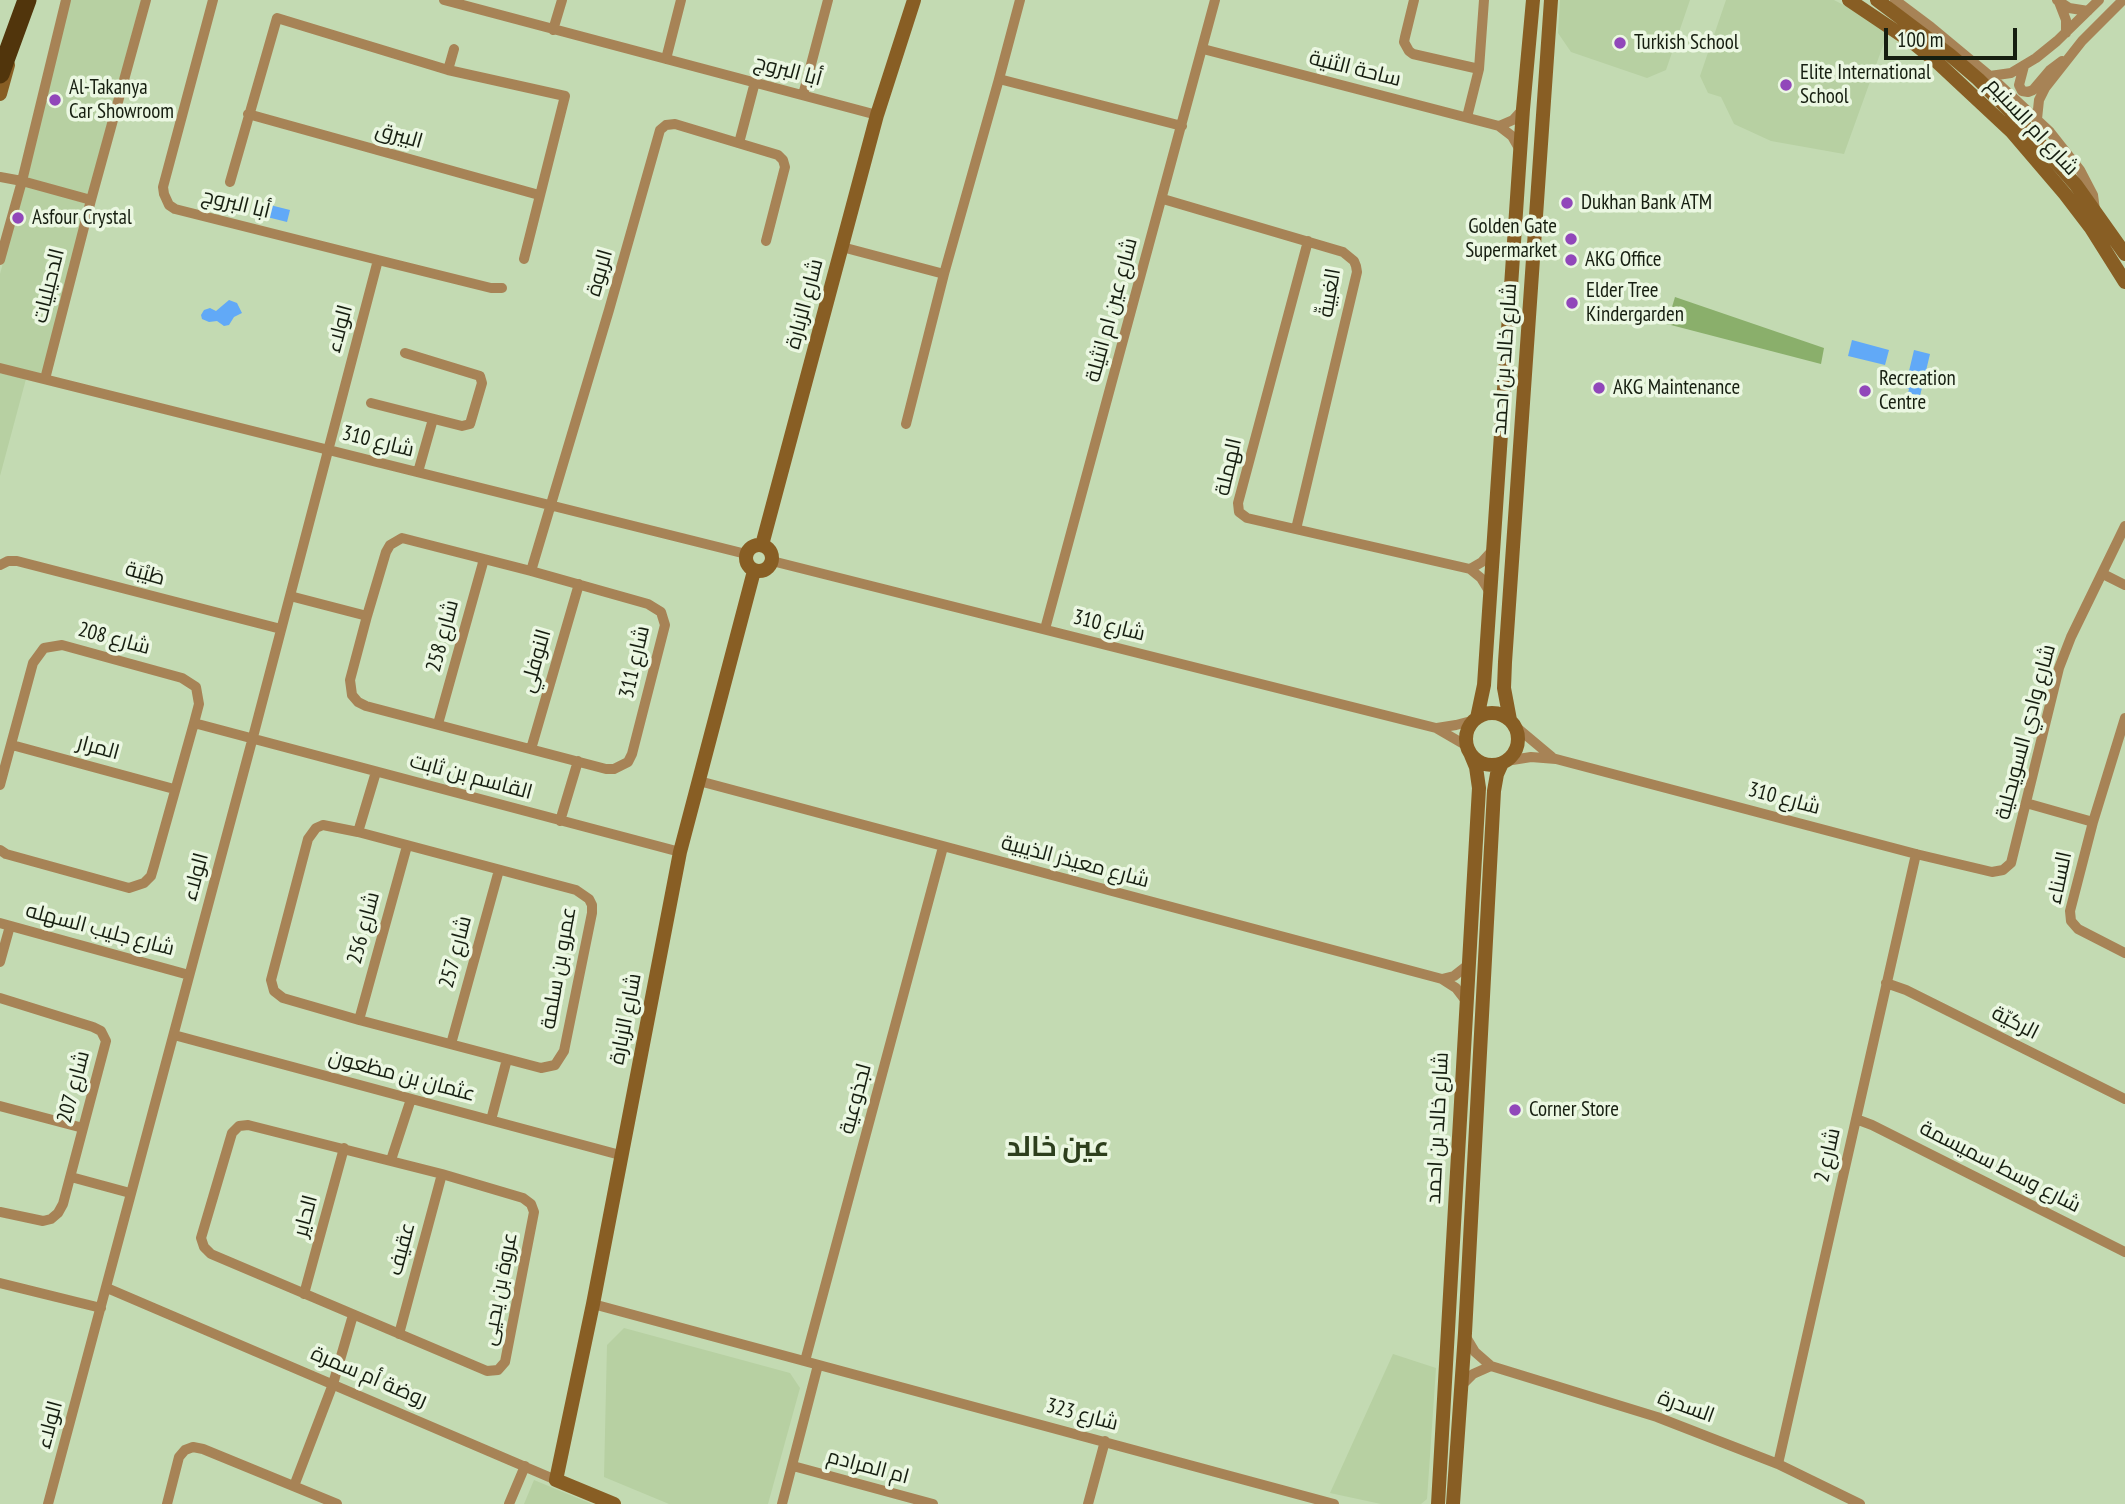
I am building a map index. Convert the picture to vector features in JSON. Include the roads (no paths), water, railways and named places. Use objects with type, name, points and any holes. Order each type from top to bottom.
[{"type":"highway","points":[[0,74],[27,0]]},
{"type":"main road","points":[[0,94],[27,0]]},
{"type":"main road","name":"شارع الزبارة","points":[[889,75],[904,0]]},
{"type":"main road","name":"شارع الزبارة","points":[[762,545],[877,115],[914,0]]},
{"type":"main road","name":"شارع خالد بن احمد","points":[[1476,719],[1483,696],[1532,0]]},
{"type":"main road","name":"شارع خالد بن احمد","points":[[1512,723],[1504,688],[1505,662],[1551,0]]},
{"type":"main road","name":"شارع ام السنيم","points":[[1849,0],[1927,53],[2012,132],[2091,228],[2125,282]]},
{"type":"main road","name":"شارع ام السنيم","points":[[1877,0],[1924,34],[1978,79],[2050,154],[2125,254]]},
{"type":"main road","points":[[762,545],[770,551],[772,561],[767,569],[754,571],[747,564],[746,554],[751,547],[762,545]]},
{"type":"main road","name":"شارع الزبارة","points":[[556,1480],[593,1304],[680,852],[754,571]]},
{"type":"main road","points":[[1497,713],[1512,723],[1518,734],[1516,749],[1504,762],[1495,765],[1482,763],[1469,750],[1467,732],[1476,719],[1497,713]]},
{"type":"main road","name":"شارع خالد بن احمد","points":[[1441,1503],[1479,788],[1476,767],[1469,750]]},
{"type":"main road","name":"شارع خالد بن احمد","points":[[1441,1503],[1460,1388],[1465,1334],[1493,790],[1497,774],[1504,762]]},
{"type":"main road","name":"روضة أم سمرة","points":[[556,1480],[614,1504]]},
{"type":"street","points":[[0,260],[66,0]]},
{"type":"street","name":"الدحيليات","points":[[45,379],[146,0]]},
{"type":"street","name":"أبا البروج","points":[[213,0],[163,187],[166,200],[175,209],[491,288],[502,288]]},
{"type":"street","name":"أبا البروج","points":[[444,0],[877,115]]},
{"type":"street","points":[[553,30],[562,0]]},
{"type":"street","points":[[666,59],[681,0]]},
{"type":"street","points":[[803,95],[828,0]]},
{"type":"street","points":[[905,424],[1020,0]]},
{"type":"street","name":"شارع عين ام انثيلة","points":[[1045,629],[1215,0]]},
{"type":"street","points":[[1414,0],[1404,42],[1409,51],[1479,69]]},
{"type":"street","points":[[1466,117],[1479,69],[1484,0]]},
{"type":"street","points":[[1895,0],[1990,76],[2050,132],[2080,170],[2093,195],[2095,211]]},
{"type":"street","points":[[1990,76],[2005,75],[2047,50],[2099,0]]},
{"type":"street","points":[[2036,120],[2041,94],[2069,57],[2123,0]]},
{"type":"street","points":[[2058,1],[2075,10],[2088,11]]},
{"type":"street","points":[[2058,1],[2066,20],[2066,33]]},
{"type":"street","points":[[230,182],[277,18],[448,70],[565,96],[524,259]]},
{"type":"street","points":[[448,70],[454,49]]},
{"type":"street","name":"ساحة الثنية","points":[[1203,49],[1499,126]]},
{"type":"street","points":[[2024,66],[2019,85],[2022,91],[2028,92],[2033,90],[2049,70],[2069,57]]},
{"type":"street","points":[[999,79],[1182,125]]},
{"type":"street","points":[[740,143],[755,82]]},
{"type":"street","points":[[1520,150],[1512,136],[1499,126],[1513,120],[1523,109]]},
{"type":"street","name":"البيرق","points":[[248,114],[539,195]]},
{"type":"street","name":"الربوة","points":[[549,506],[660,131],[666,125],[675,124],[740,143],[778,155],[783,160],[785,167],[766,241]]},
{"type":"street","points":[[0,177],[91,200]]},
{"type":"street","name":"الغبيةّ","points":[[1163,200],[1343,251],[1354,261],[1357,272],[1296,529]]},
{"type":"street","name":"الهملة","points":[[1308,241],[1238,503],[1239,512],[1247,518],[1470,569]]},
{"type":"street","points":[[842,247],[944,274]]},
{"type":"street","name":"الولاء","points":[[48,1504],[378,260]]},
{"type":"street","points":[[371,402],[462,426],[470,424],[482,379],[477,374],[405,353]]},
{"type":"street","name":"شارع 310","points":[[0,368],[746,554]]},
{"type":"street","points":[[418,472],[433,419]]},
{"type":"street","points":[[531,571],[549,506]]},
{"type":"street","name":"شارع وادي السويحلية","points":[[2003,870],[2011,863],[2059,668],[2071,637],[2125,526]]},
{"type":"street","name":"شارع 311","points":[[402,538],[411,539],[531,571],[648,604],[661,612],[665,625],[628,762],[614,769],[578,761],[366,706],[352,695],[350,680],[367,616],[386,552],[395,541],[402,538]]},
{"type":"street","points":[[1490,594],[1486,584],[1470,569],[1482,562],[1493,550]]},
{"type":"street","name":"شارع 258","points":[[439,724],[484,559]]},
{"type":"street","name":"طَيْبَة","points":[[0,565],[17,561],[281,629]]},
{"type":"street","name":"شارع 310","points":[[772,561],[1436,728],[1469,750]]},
{"type":"street","points":[[2103,574],[2125,585]]},
{"type":"street","name":"النوفلي","points":[[531,749],[579,584]]},
{"type":"street","points":[[290,596],[367,616]]},
{"type":"street","name":"شارع 208","points":[[0,785],[33,663],[44,648],[62,645],[183,678],[195,687],[199,704],[154,866],[144,883],[129,888],[6,854],[0,850]]},
{"type":"street","name":"السناء","points":[[2125,718],[2093,822],[2070,911],[2071,921],[2078,929],[2125,953]]},
{"type":"street","name":"شارع 310","points":[[1436,728],[1476,719]]},
{"type":"street","points":[[194,723],[253,737]]},
{"type":"street","name":"شارع 310","points":[[1512,723],[1534,744],[1556,759]]},
{"type":"street","name":"القاسم بن ثابت","points":[[253,737],[680,852]]},
{"type":"street","name":"المرار","points":[[12,745],[174,789]]},
{"type":"street","name":"شارع 310","points":[[1504,762],[1531,757],[1556,759],[1916,854],[1992,872],[2003,870]]},
{"type":"street","points":[[560,821],[578,761]]},
{"type":"street","points":[[358,832],[376,772]]},
{"type":"street","name":"شارع معيذر الذيبية","points":[[699,781],[1442,979],[1456,988],[1466,1001]]},
{"type":"street","points":[[2026,803],[2093,822]]},
{"type":"street","name":"عمرو بن سلمة","points":[[323,825],[407,846],[576,890],[589,899],[593,913],[564,1051],[560,1060],[549,1068],[359,1020],[283,998],[274,991],[271,980],[308,839],[316,828],[323,825]]},
{"type":"street","name":"شارع 256","points":[[359,1020],[407,846]]},
{"type":"street","name":"لجذوعية","points":[[806,1362],[943,847]]},
{"type":"street","name":"شارع 2","points":[[1778,1464],[1916,854]]},
{"type":"street","name":"شارع 257","points":[[451,1044],[499,870]]},
{"type":"street","points":[[0,962],[5,924]]},
{"type":"street","name":"شارع جليب السهله","points":[[5,924],[189,975]]},
{"type":"street","points":[[1442,979],[1454,976],[1468,965]]},
{"type":"street","name":"الركيّة","points":[[1886,983],[1906,990],[2125,1099]]},
{"type":"street","name":"شارع 207","points":[[0,998],[93,1027],[105,1036],[105,1048],[71,1177],[58,1213],[43,1221],[0,1212]]},
{"type":"street","name":"عثمان بن مظعون","points":[[174,1035],[620,1154]]},
{"type":"street","points":[[491,1120],[506,1059]]},
{"type":"street","points":[[391,1160],[411,1099]]},
{"type":"street","points":[[0,1106],[83,1128]]},
{"type":"street","name":"شارع وسط سميسمة","points":[[1856,1119],[2125,1251]]},
{"type":"street","name":"عروة بن يحيى","points":[[248,1125],[344,1148],[523,1198],[531,1204],[534,1212],[505,1362],[498,1370],[487,1371],[353,1315],[211,1254],[204,1247],[201,1238],[232,1133],[239,1126],[248,1125]]},
{"type":"street","name":"الحاير","points":[[304,1294],[344,1148]]},
{"type":"street","name":"عقيف","points":[[399,1334],[442,1174]]},
{"type":"street","points":[[71,1177],[130,1193]]},
{"type":"street","points":[[0,1283],[101,1308]]},
{"type":"street","name":"روضة أم سمرة","points":[[107,1288],[556,1480]]},
{"type":"street","name":"شارع 323","points":[[593,1304],[1334,1504]]},
{"type":"street","points":[[294,1486],[333,1384],[353,1315]]},
{"type":"street","points":[[1460,1388],[1473,1374],[1491,1366],[1475,1352],[1465,1334]]},
{"type":"street","points":[[782,1504],[818,1365]]},
{"type":"street","name":"السدرة","points":[[1491,1366],[1657,1417],[1778,1464],[1860,1504]]},
{"type":"street","points":[[1088,1504],[1105,1441]]},
{"type":"street","points":[[166,1504],[179,1457],[193,1447],[337,1504]]},
{"type":"street","points":[[509,1504],[524,1466]]},
{"type":"street","name":"ام المرادم","points":[[793,1466],[933,1504]]},
{"type":"water","points":[[266,204],[290,210],[287,222],[263,216]]},
{"type":"water","points":[[229,300],[237,303],[242,313],[234,317],[229,325],[202,319],[204,310],[210,308],[216,311]]},
{"type":"water","points":[[1852,340],[1889,350],[1885,365],[1848,356]]},
{"type":"water","points":[[1914,350],[1930,354],[1920,396],[1908,393],[1909,389],[1905,388]]},
{"type":"place","name":"Turkish School","points":[[1620,43]]},
{"type":"place","name":"Elite International School","points":[[1786,85]]},
{"type":"place","name":"Al-Takanya Car Showroom","points":[[55,100]]},
{"type":"place","name":"Dukhan Bank ATM","points":[[1567,203]]},
{"type":"place","name":"Asfour Crystal","points":[[18,218]]},
{"type":"place","name":"Golden Gate Supermarket","points":[[1571,239]]},
{"type":"place","name":"AKG Office","points":[[1571,260]]},
{"type":"place","name":"Elder Tree Kindergarden","points":[[1572,303]]},
{"type":"place","name":"AKG Maintenance","points":[[1599,388]]},
{"type":"place","name":"Recreation Centre","points":[[1865,391]]},
{"type":"place","name":"Corner Store","points":[[1515,1110]]},
{"type":"district","name":"عين خالد","points":[[1058,1148]]}]
